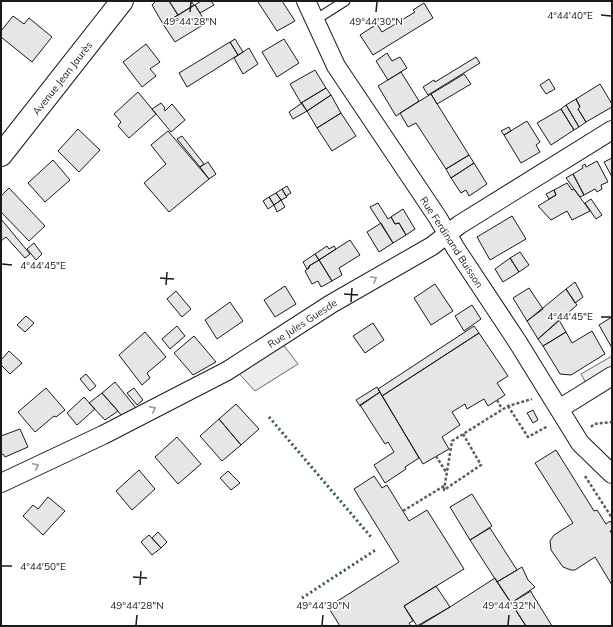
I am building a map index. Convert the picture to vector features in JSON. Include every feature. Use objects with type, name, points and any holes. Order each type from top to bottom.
[{"type":"main road","name":"Avenue Jean Jaurès","points":[[1,155],[122,1]]},
{"type":"street","name":"Rue Ferdinand Buisson","points":[[306,1],[336,66],[448,234],[456,249],[517,341],[580,443],[612,474]]},
{"type":"street","name":"Rue Jules Guesde","points":[[1,483],[103,435],[227,370],[331,304],[432,246],[448,234],[612,130]]},
{"type":"street","points":[[559,409],[612,376]]},
{"type":"lane","points":[[315,20],[345,1]]},
{"type":"path","points":[[463,434],[481,465],[444,490],[452,441],[502,409],[536,398],[548,391]]},
{"type":"path","points":[[497,400],[502,409]]},
{"type":"path","points":[[508,406],[528,437],[550,425]]},
{"type":"path","points":[[436,456],[446,473]]},
{"type":"path","points":[[403,511],[444,486]]},
{"type":"shaded area","points":[[278,338],[298,364],[255,391],[233,367]]},
{"type":"shaded area","points":[[612,356],[612,376],[590,390],[581,374]]},
{"type":"building","points":[[156,1],[169,1],[178,15],[163,24],[152,5]]},
{"type":"building","points":[[169,1],[191,1],[194,5],[178,15]]},
{"type":"building","points":[[201,1],[211,1],[214,5],[200,13],[195,5]]},
{"type":"building","points":[[282,1],[295,21],[277,31],[258,2]]},
{"type":"building","points":[[424,3],[433,18],[373,55],[360,35],[377,24],[382,32],[415,12],[413,10]]},
{"type":"building","points":[[195,5],[206,23],[175,42],[163,24]]},
{"type":"building","points":[[13,16],[24,24],[29,18],[52,37],[32,62],[1,37],[1,31]]},
{"type":"building","points":[[235,39],[243,52],[238,55],[230,42]]},
{"type":"building","points":[[284,39],[299,63],[277,77],[262,52]]},
{"type":"building","points":[[230,42],[238,55],[187,87],[179,73]]},
{"type":"building","points":[[146,44],[160,62],[150,69],[156,76],[142,87],[123,62]]},
{"type":"building","points":[[249,48],[258,64],[243,74],[234,58]]},
{"type":"building","points":[[387,53],[392,61],[400,57],[407,68],[388,80],[376,61]]},
{"type":"building","points":[[476,57],[480,63],[428,95],[423,87],[434,80],[435,82]]},
{"type":"building","points":[[315,70],[326,88],[301,103],[290,84]]},
{"type":"building","points":[[401,72],[419,101],[396,116],[378,86]]},
{"type":"building","points":[[464,74],[471,84],[437,104],[431,94]]},
{"type":"building","points":[[549,79],[555,89],[546,94],[540,85]]},
{"type":"building","points":[[600,84],[612,104],[612,107],[586,122],[578,109],[580,107],[576,99]]},
{"type":"building","points":[[326,88],[331,95],[307,111],[301,103]]},
{"type":"building","points":[[138,92],[156,114],[129,138],[118,126],[121,122],[114,114]]},
{"type":"building","points":[[431,94],[469,155],[446,169],[416,123],[408,127],[400,113]]},
{"type":"building","points":[[331,95],[341,113],[317,128],[307,111]]},
{"type":"building","points":[[576,99],[580,107],[578,109],[586,122],[579,127],[566,105]]},
{"type":"building","points":[[161,103],[165,108],[165,111],[172,104],[185,120],[171,132],[152,109]]},
{"type":"building","points":[[302,103],[307,111],[293,119],[289,112]]},
{"type":"building","points":[[566,105],[579,127],[574,130],[561,109]]},
{"type":"building","points":[[561,109],[574,130],[551,145],[537,123]]},
{"type":"building","points":[[341,113],[356,136],[332,151],[317,128]]},
{"type":"building","points":[[527,121],[540,142],[536,145],[540,152],[521,163],[504,135]]},
{"type":"building","points":[[509,127],[511,131],[504,135],[501,131]]},
{"type":"building","points":[[78,129],[100,150],[79,172],[58,151]]},
{"type":"building","points":[[168,131],[209,179],[169,212],[144,183],[166,164],[151,145]]},
{"type":"building","points":[[182,136],[204,164],[200,167],[177,139]]},
{"type":"building","points":[[469,155],[474,163],[451,178],[446,169]]},
{"type":"building","points":[[612,158],[612,177],[604,162]]},
{"type":"building","points":[[53,160],[70,180],[45,202],[28,183]]},
{"type":"building","points":[[597,161],[608,182],[601,185],[602,189],[597,192],[595,189],[584,195],[573,174],[583,168],[582,166],[585,164],[586,167]]},
{"type":"building","points":[[208,162],[216,174],[209,179],[200,167]]},
{"type":"building","points":[[474,163],[487,184],[469,196],[466,190],[461,193],[451,178]]},
{"type":"building","points":[[573,174],[584,195],[580,197],[566,178]]},
{"type":"building","points":[[567,183],[572,190],[574,189],[590,211],[572,220],[567,211],[551,220],[538,206],[556,195],[554,190]]},
{"type":"building","points":[[287,186],[291,193],[286,196],[282,189]]},
{"type":"building","points":[[9,188],[45,226],[29,241],[1,212],[1,196]]},
{"type":"building","points":[[282,189],[287,197],[281,200],[276,193]]},
{"type":"building","points":[[554,190],[556,195],[549,199],[546,194]]},
{"type":"building","points":[[276,193],[281,200],[274,205],[269,197]]},
{"type":"building","points":[[269,197],[274,205],[268,209],[263,201]]},
{"type":"building","points":[[591,199],[602,215],[596,219],[585,203]]},
{"type":"building","points":[[281,200],[285,207],[277,212],[274,205]]},
{"type":"building","points":[[378,203],[388,219],[391,217],[395,224],[399,223],[406,235],[393,243],[370,207]]},
{"type":"building","points":[[403,209],[415,229],[406,235],[399,223],[395,224],[391,217]]},
{"type":"building","points":[[512,216],[526,239],[490,260],[477,237]]},
{"type":"building","points":[[1,219],[30,254],[25,258],[6,237],[1,241]]},
{"type":"building","points":[[381,223],[393,243],[379,252],[367,232]]},
{"type":"building","points":[[350,240],[360,255],[339,268],[342,275],[332,281],[319,260]]},
{"type":"building","points":[[34,243],[42,254],[36,260],[27,249]]},
{"type":"building","points":[[327,246],[329,249],[334,246],[336,249],[319,260],[315,254]]},
{"type":"building","points":[[520,252],[529,265],[519,272],[510,258]]},
{"type":"building","points":[[315,254],[319,260],[307,269],[303,262]]},
{"type":"building","points":[[510,258],[519,272],[503,282],[495,269]]},
{"type":"building","points":[[319,260],[332,281],[321,287],[318,281],[312,284],[305,271],[309,268],[309,266]]},
{"type":"building","points":[[575,282],[583,297],[575,303],[566,289]]},
{"type":"building","points":[[435,284],[453,311],[431,325],[414,298]]},
{"type":"building","points":[[285,286],[296,304],[275,317],[264,300]]},
{"type":"building","points":[[529,288],[543,309],[527,321],[513,298]]},
{"type":"building","points":[[566,289],[577,305],[538,339],[527,321]]},
{"type":"building","points":[[176,291],[191,309],[182,317],[167,299]]},
{"type":"building","points":[[230,302],[243,321],[217,339],[205,320]]},
{"type":"building","points":[[472,305],[481,319],[464,331],[455,316]]},
{"type":"building","points":[[26,316],[34,323],[25,332],[17,325]]},
{"type":"building","points":[[612,317],[612,348],[599,325]]},
{"type":"building","points":[[559,320],[566,332],[543,346],[538,339]]},
{"type":"building","points":[[373,323],[384,340],[365,353],[353,336]]},
{"type":"building","points":[[177,326],[185,336],[170,349],[162,339]]},
{"type":"building","points":[[474,326],[479,333],[382,396],[378,389]]},
{"type":"building","points":[[592,331],[605,354],[571,375],[560,374],[543,346],[566,332],[572,343]]},
{"type":"building","points":[[145,332],[166,357],[147,373],[150,378],[142,385],[119,355]]},
{"type":"building","points":[[479,333],[508,376],[497,383],[505,395],[488,406],[484,399],[467,409],[465,404],[452,412],[460,425],[442,437],[449,449],[423,464],[382,396]]},
{"type":"building","points":[[194,336],[216,362],[193,375],[174,353]]},
{"type":"building","points":[[9,351],[22,363],[10,374],[1,365],[1,360]]},
{"type":"building","points":[[86,374],[96,386],[90,391],[80,379]]},
{"type":"building","points":[[115,382],[136,408],[122,416],[102,393]]},
{"type":"building","points":[[377,387],[380,392],[360,406],[356,400]]},
{"type":"building","points":[[46,388],[65,410],[56,417],[54,416],[35,432],[18,412]]},
{"type":"building","points":[[134,388],[143,400],[137,405],[127,393]]},
{"type":"building","points":[[380,392],[419,458],[385,483],[374,465],[394,452],[388,442],[385,444],[360,405]]},
{"type":"building","points":[[102,393],[118,411],[105,420],[89,403]]},
{"type":"building","points":[[84,397],[95,409],[77,425],[67,413]]},
{"type":"building","points":[[236,404],[259,429],[241,445],[219,419]]},
{"type":"building","points":[[533,410],[538,420],[533,423],[527,413]]},
{"type":"building","points":[[219,419],[241,445],[222,461],[200,436]]},
{"type":"building","points":[[20,429],[28,447],[5,457],[3,454],[1,455],[1,436]]},
{"type":"building","points":[[177,437],[201,464],[178,484],[155,457]]},
{"type":"building","points":[[556,450],[594,511],[597,510],[606,524],[610,521],[612,524],[612,530],[610,531],[612,534],[612,585],[595,557],[575,570],[571,570],[563,567],[551,550],[550,541],[554,535],[573,523],[535,463]]},
{"type":"building","points":[[139,470],[155,489],[132,510],[116,491]]},
{"type":"building","points":[[228,471],[240,483],[231,490],[220,478]]},
{"type":"building","points":[[374,476],[382,488],[387,485],[409,521],[427,510],[464,569],[404,606],[413,621],[409,623],[411,626],[340,626],[328,607],[399,562],[354,489]]},
{"type":"building","points":[[472,494],[492,526],[470,540],[450,507]]},
{"type":"building","points":[[48,497],[65,511],[43,535],[23,516],[33,505],[38,509]]},
{"type":"building","points":[[490,528],[517,570],[497,582],[470,540]]},
{"type":"building","points":[[158,532],[167,542],[161,548],[152,538]]},
{"type":"building","points":[[149,535],[161,548],[152,555],[141,542]]},
{"type":"building","points":[[522,567],[528,580],[535,587],[511,603],[497,582]]},
{"type":"building","points":[[495,578],[526,626],[419,626],[450,607]]},
{"type":"building","points":[[436,586],[450,607],[417,626],[404,606]]},
{"type":"building","points":[[531,591],[552,626],[526,626],[511,603]]},
{"type":"hedge","points":[[269,417],[371,537]]},
{"type":"hedge","points":[[302,598],[377,549]]}]
